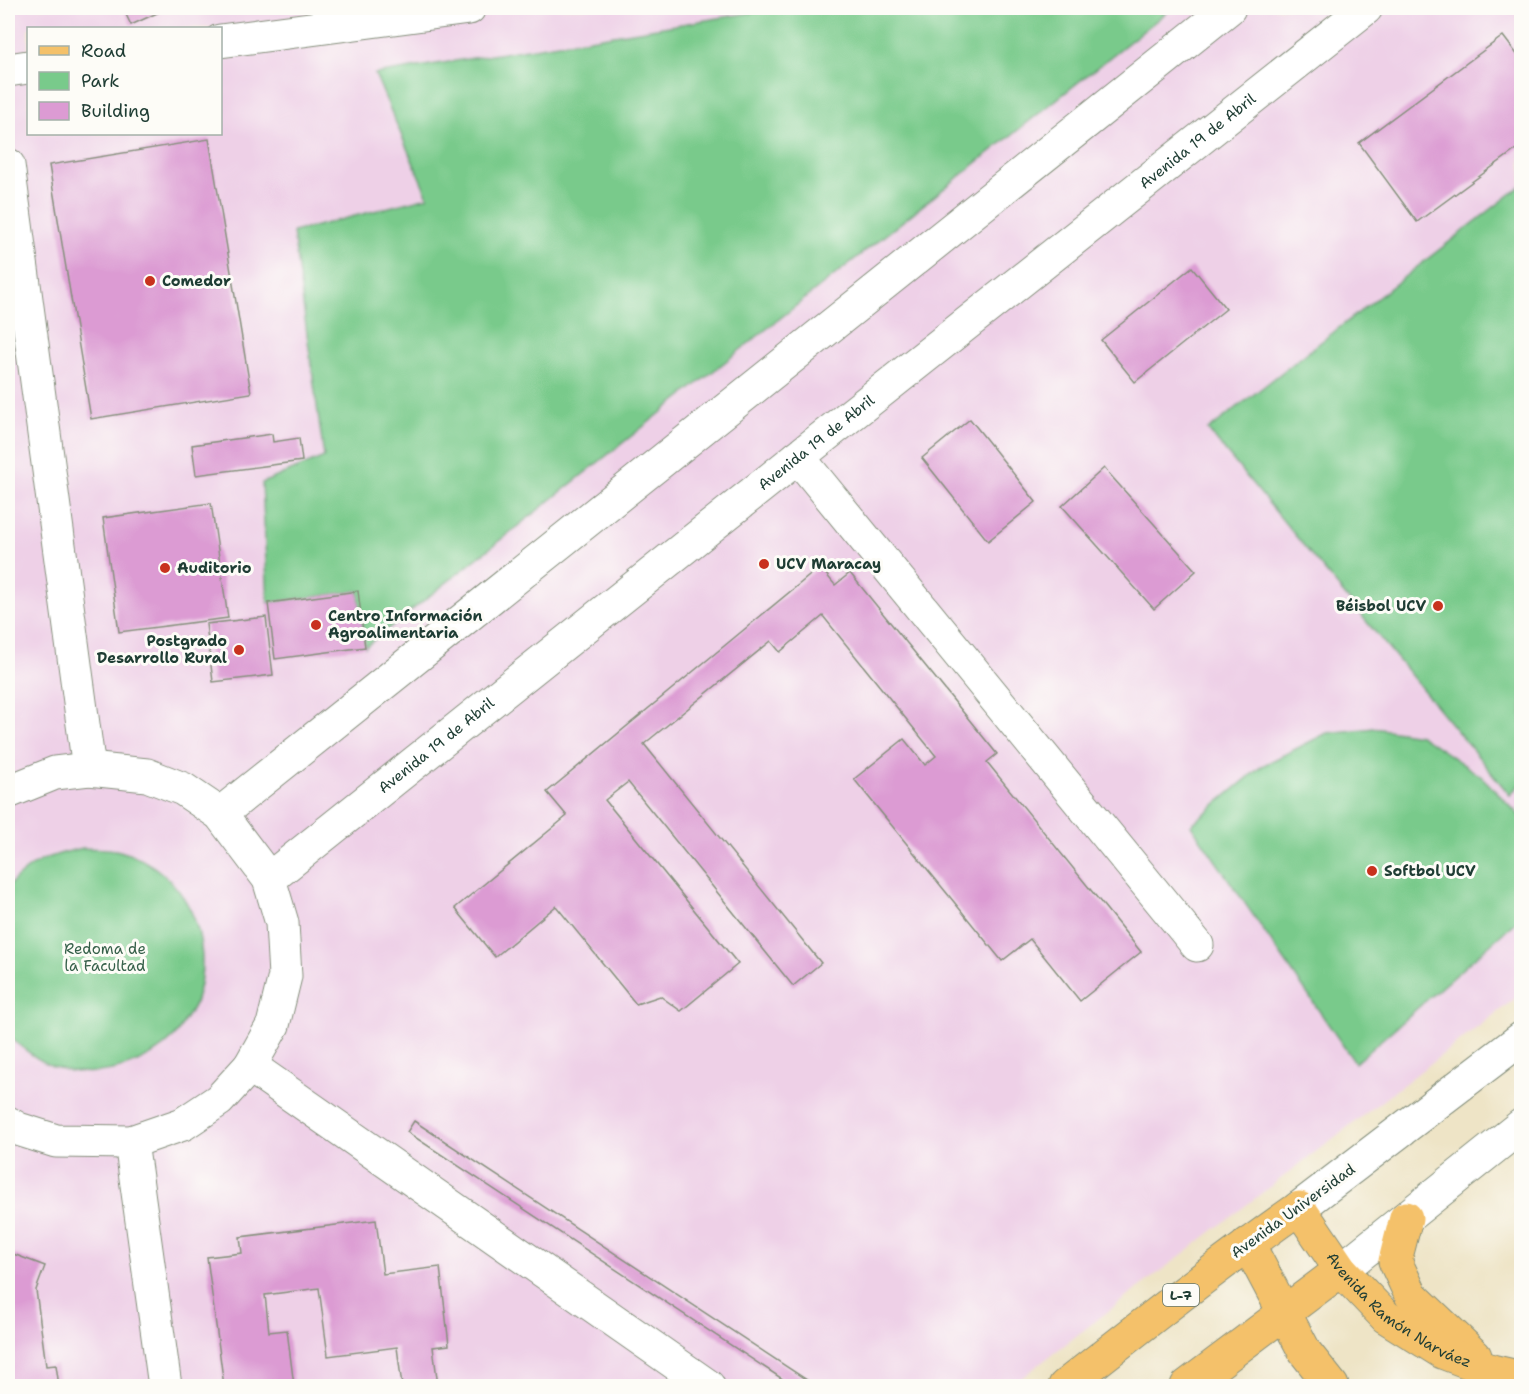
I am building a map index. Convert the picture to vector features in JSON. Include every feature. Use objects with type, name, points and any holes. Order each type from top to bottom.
[{"type":"main road","name":"Avenida Universidad","points":[[1065,1386],[1248,1244],[1299,1208]]},
{"type":"main road","name":"Avenida Ramón Narváez","points":[[1299,1208],[1341,1270],[1386,1317],[1442,1352],[1507,1375]]},
{"type":"main road","points":[[1406,1218],[1395,1261],[1411,1295],[1456,1339],[1507,1375]]},
{"type":"main road","points":[[1248,1244],[1305,1352],[1332,1386]]},
{"type":"main road","points":[[1187,1386],[1341,1270]]},
{"type":"street","points":[[222,41],[469,8]]},
{"type":"street","points":[[219,814],[1229,8]]},
{"type":"street","name":"Avenida 19 de Abril","points":[[269,879],[1366,8]]},
{"type":"street","points":[[8,70],[27,67]]},
{"type":"street","points":[[8,165],[89,769]]},
{"type":"street","points":[[798,457],[1197,945]]},
{"type":"street","points":[[8,792],[55,773],[89,769],[147,775],[183,789],[219,814],[269,879],[282,923],[285,976],[273,1025],[250,1066],[219,1100],[183,1124],[131,1142],[56,1141],[18,1129],[8,1123]]},
{"type":"street","name":"Avenida Universidad","points":[[1299,1208],[1521,1038]]},
{"type":"street","points":[[250,1066],[708,1386]]},
{"type":"street","points":[[1341,1270],[1521,1125]]},
{"type":"street","points":[[131,1142],[165,1386]]},
{"type":"shaded area","name":"UCV Maracay","points":[[8,8],[1521,8],[1521,994],[1011,1386],[8,1386]]},
{"type":"green space","points":[[780,8],[1172,8],[365,647],[358,591],[268,603],[262,483],[324,457],[293,232],[428,197],[375,74]]},
{"type":"green space","name":"Béisbol UCV","points":[[1521,186],[1522,782],[1510,795],[1208,430]]},
{"type":"green space","name":"Softbol UCV","points":[[1374,728],[1420,735],[1482,777],[1521,817],[1521,917],[1355,1063],[1191,825],[1262,766],[1327,733]]},
{"type":"green space","name":"Redoma de la Facultad","points":[[83,848],[120,851],[143,860],[163,874],[179,891],[190,910],[198,932],[202,955],[201,979],[194,1005],[176,1035],[152,1055],[126,1066],[98,1072],[70,1071],[52,1066],[29,1053],[8,1036],[8,887],[24,871],[42,860]]},
{"type":"building","points":[[123,8],[168,8],[131,25]]},
{"type":"building","points":[[1503,36],[1522,61],[1522,145],[1417,222],[1359,143]]},
{"type":"building","name":"Comedor","points":[[209,139],[251,393],[91,419],[49,165]]},
{"type":"building","points":[[1192,267],[1226,309],[1135,382],[1101,340]]},
{"type":"building","points":[[970,419],[1036,502],[988,541],[922,458]]},
{"type":"building","points":[[272,434],[273,442],[299,438],[302,461],[196,475],[192,445]]},
{"type":"building","points":[[1104,468],[1196,571],[1154,609],[1062,506]]},
{"type":"building","name":"Auditorio","points":[[211,503],[228,618],[119,632],[103,518]]},
{"type":"building","points":[[820,567],[835,585],[850,573],[997,754],[987,762],[1141,952],[1080,1001],[1030,939],[1002,961],[854,779],[904,739],[925,765],[936,756],[823,616],[780,652],[771,641],[644,744],[821,963],[793,986],[628,782],[605,800],[738,964],[681,1011],[660,996],[636,1004],[556,906],[495,957],[455,908],[567,816],[547,792]]},
{"type":"building","name":"Centro Información Agroalimentaria","points":[[358,591],[365,647],[275,659],[268,603]]},
{"type":"building","name":"Postgrado Desarrollo Rural","points":[[266,617],[273,675],[213,682],[206,624]]},
{"type":"building","points":[[414,1121],[816,1386],[793,1386],[407,1132]]},
{"type":"building","points":[[376,1220],[383,1274],[440,1267],[449,1345],[433,1347],[438,1386],[402,1386],[397,1347],[328,1356],[319,1288],[265,1295],[269,1332],[287,1330],[294,1386],[224,1386],[207,1257],[242,1253],[240,1237]]},
{"type":"building","points":[[8,1252],[45,1266],[36,1290],[46,1366],[56,1365],[59,1386],[8,1386]]},
{"type":"place","name":"Comedor","points":[[150,281]]},
{"type":"place","name":"UCV Maracay","points":[[764,564]]},
{"type":"place","name":"Auditorio","points":[[165,568]]},
{"type":"place","name":"Béisbol UCV","points":[[1438,606]]},
{"type":"place","name":"Centro Información Agroalimentaria","points":[[316,625]]},
{"type":"place","name":"Postgrado Desarrollo Rural","points":[[239,650]]},
{"type":"place","name":"Softbol UCV","points":[[1372,871]]}]
